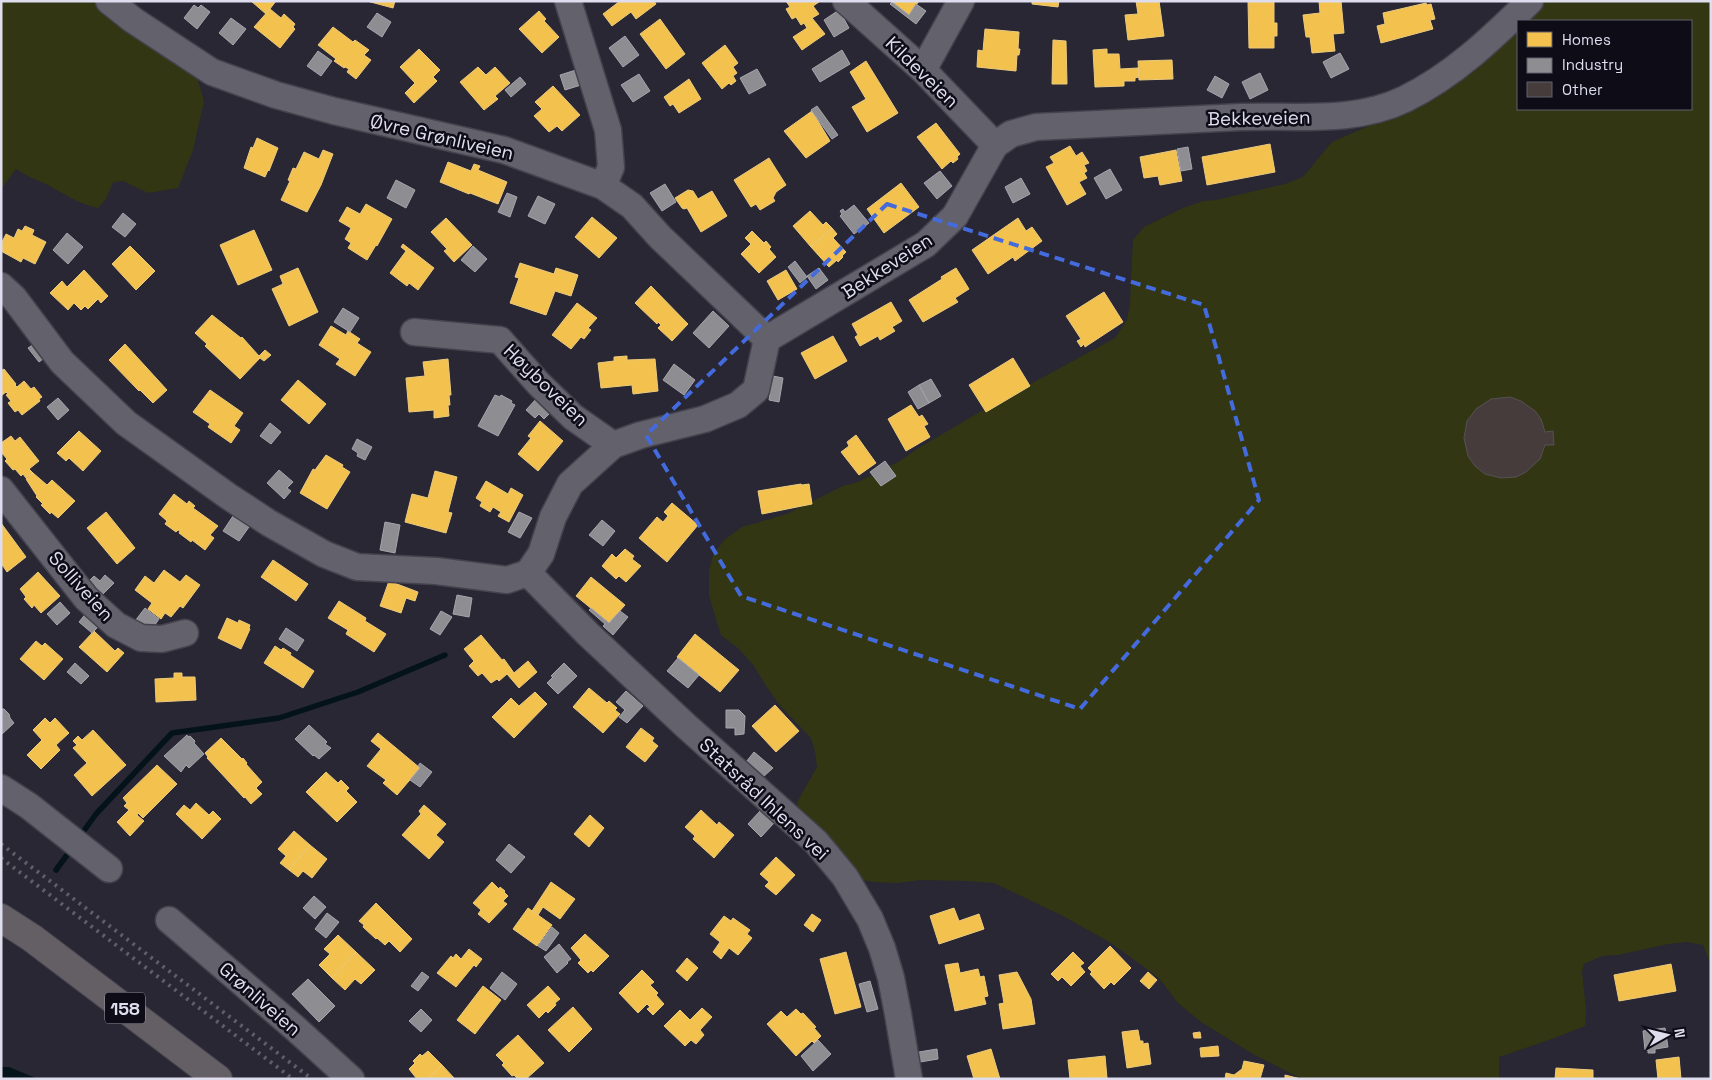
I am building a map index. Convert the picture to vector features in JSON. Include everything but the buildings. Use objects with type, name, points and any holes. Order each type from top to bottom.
[{"type":"main road","name":"158","points":[[1,911],[32,938],[218,1079]]},
{"type":"main road","name":"158","points":[[1,918],[32,938]]},
{"type":"street","name":"Øvre Grønliveien","points":[[109,1],[140,11],[212,72],[276,95],[376,121],[504,150],[602,186],[632,206],[660,237],[767,340]]},
{"type":"street","points":[[568,1],[608,130],[611,167],[602,186]]},
{"type":"street","name":"Kildeveien","points":[[846,1],[923,70],[995,145]]},
{"type":"street","points":[[923,70],[962,1]]},
{"type":"street","name":"Bekkeveien","points":[[767,340],[926,244],[955,216],[995,145],[1011,134],[1036,127],[1242,117],[1324,117],[1374,111],[1405,99],[1439,79],[1477,52],[1530,1]]},
{"type":"street","points":[[1,286],[14,298],[62,362],[126,423],[269,523],[324,554],[357,567],[436,571],[507,580],[528,573],[541,554],[553,517],[570,484],[613,445],[641,435],[705,419],[738,405],[756,390],[767,340]]},
{"type":"street","name":"Høyboveien","points":[[414,332],[500,340],[538,383],[573,417],[613,445]]},
{"type":"street","name":"Solliveien","points":[[1,490],[86,598],[116,625],[141,638],[162,639],[186,633]]},
{"type":"street","name":"Statsråd Ihlens vei","points":[[528,573],[588,634],[671,712],[816,842],[845,877],[870,919],[882,948],[891,978],[909,1079]]},
{"type":"street","points":[[1,788],[29,806],[109,869]]},
{"type":"street","name":"Grønliveien","points":[[169,920],[296,1028],[351,1079]]},
{"type":"highlighted area","points":[[887,204],[1204,305],[1259,500],[1080,709],[741,596],[646,435]]},
{"type":"green space","points":[[1,1],[92,1],[117,23],[196,74],[204,101],[193,150],[178,188],[148,193],[123,181],[113,182],[106,199],[98,208],[78,201],[16,169],[1,189]]},
{"type":"green space","points":[[1531,1],[1711,1],[1711,965],[1703,945],[1687,942],[1668,944],[1618,955],[1602,956],[1584,964],[1582,972],[1586,1010],[1585,1026],[1499,1057],[1499,1079],[1302,1079],[1253,1054],[1201,1022],[1178,1003],[1159,978],[1111,943],[1063,916],[994,883],[921,880],[897,883],[854,879],[798,818],[797,802],[817,767],[811,738],[783,709],[754,666],[739,649],[721,635],[709,596],[709,571],[713,555],[724,540],[742,527],[787,514],[843,486],[858,482],[900,461],[985,409],[1115,338],[1127,320],[1130,304],[1133,240],[1144,227],[1183,208],[1203,201],[1216,200],[1285,184],[1303,177],[1332,142],[1433,98]]},
{"type":"shaded area","points":[[1,1067],[9,1067],[38,1079],[1,1079]]},
{"type":"waterway","points":[[83,832],[96,814],[172,733],[279,718],[358,692],[445,655]]},
{"type":"waterway","points":[[56,870],[67,855]]},
{"type":"railway","points":[[1,844],[312,1079]]},
{"type":"railway","points":[[1,858],[293,1079]]}]
